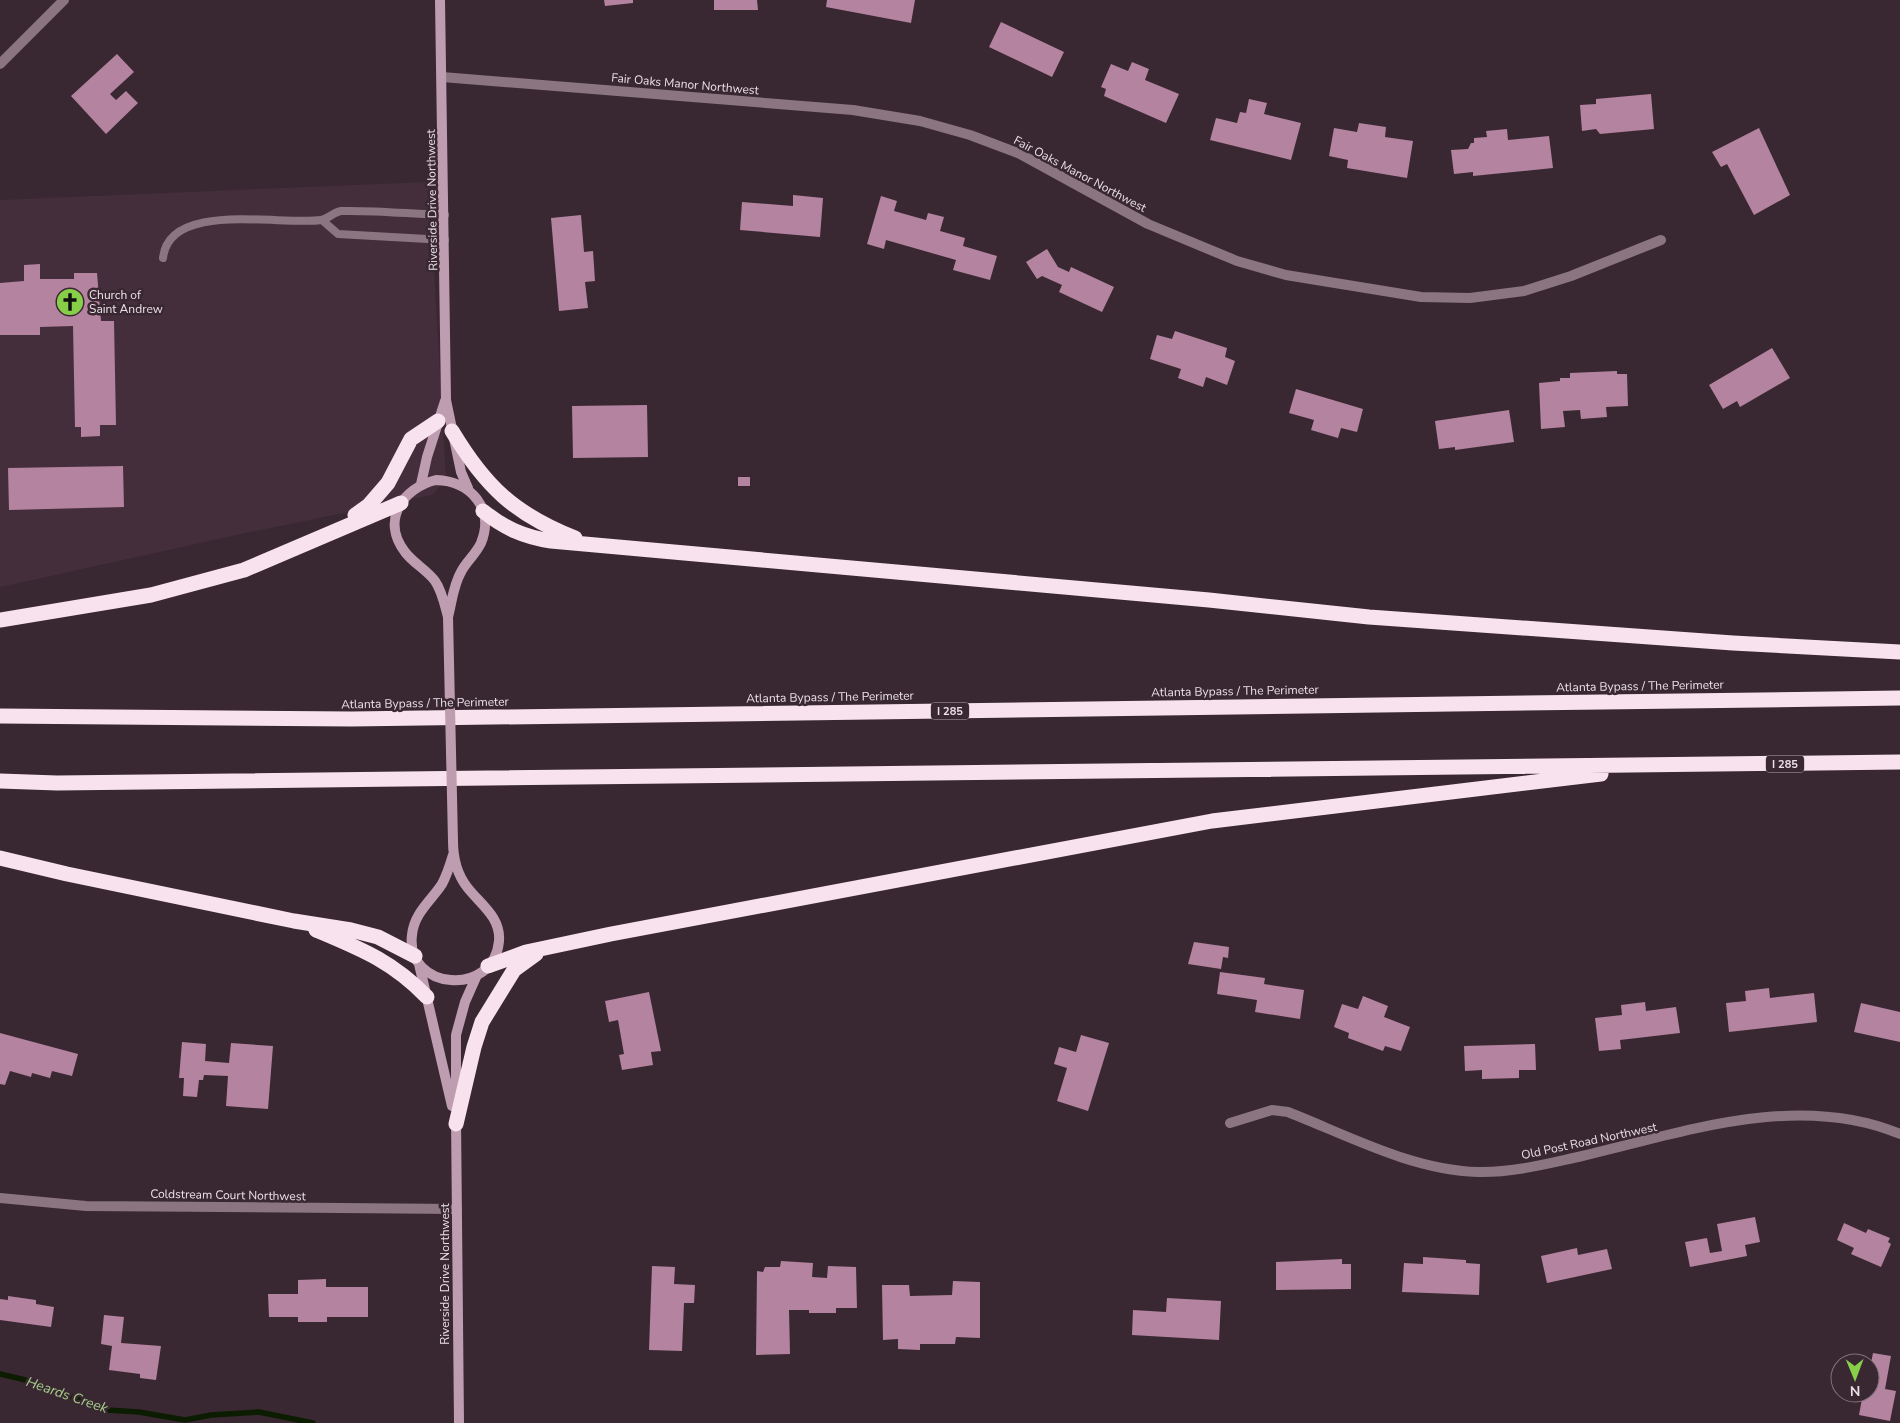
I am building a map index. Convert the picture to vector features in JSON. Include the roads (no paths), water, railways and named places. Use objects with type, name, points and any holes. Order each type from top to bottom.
[{"type":"highway","points":[[330,533],[369,505],[388,482],[410,439],[438,421]]},
{"type":"highway","points":[[452,431],[490,485],[516,508],[545,526],[590,544]]},
{"type":"highway","points":[[0,620],[151,596],[244,570],[401,503]]},
{"type":"highway","points":[[483,511],[511,531],[530,538],[590,544],[1208,600],[1369,617],[1733,643],[1900,652]]},
{"type":"highway","name":"Atlanta Bypass / The Perimeter","points":[[0,716],[352,719],[1900,698]]},
{"type":"highway","name":"I 285","points":[[0,781],[57,783],[664,777],[1900,762]]},
{"type":"highway","points":[[482,971],[526,952],[621,932],[1212,821],[1670,765]]},
{"type":"highway","points":[[0,858],[67,874],[294,921],[351,930],[378,937],[417,959]]},
{"type":"highway","points":[[294,921],[388,963],[408,977],[427,997]]},
{"type":"highway","points":[[456,1124],[474,1047],[482,1022],[514,970],[545,948]]},
{"type":"street","points":[[0,64],[64,0]]},
{"type":"street","name":"Riverside Drive Northwest","points":[[440,0],[445,215],[446,400],[461,472],[468,488],[483,511]]},
{"type":"street","name":"Fair Oaks Manor Northwest","points":[[442,76],[853,110],[920,121],[970,135],[1018,153],[1148,224],[1237,261],[1286,275],[1421,297],[1470,298],[1524,291],[1572,276],[1661,240]]},
{"type":"street","name":"Riverside Drive Northwest","points":[[421,484],[438,421],[446,400]]},
{"type":"street","points":[[448,617],[435,581],[406,554],[399,543],[395,530],[396,517],[406,495],[421,484],[446,480],[468,488]]},
{"type":"street","points":[[453,856],[448,617],[455,586],[461,572],[473,556],[484,534],[485,522],[483,511]]},
{"type":"street","name":"Riverside Drive Northwest","points":[[453,856],[442,884],[413,924],[411,937],[427,997],[456,1124]]},
{"type":"street","name":"Riverside Drive Northwest","points":[[453,856],[466,886],[491,913],[497,926],[499,941],[495,954],[482,971],[464,1002],[456,1035],[459,1423]]},
{"type":"street","points":[[417,959],[427,972],[451,981],[464,980],[482,971]]},
{"type":"street","name":"Old Post Road Northwest","points":[[1230,1123],[1272,1110],[1288,1112],[1414,1162],[1446,1169],[1479,1172],[1532,1167],[1749,1118],[1796,1114],[1842,1118],[1888,1129],[1900,1134]]},
{"type":"street","name":"Coldstream Court Northwest","points":[[0,1198],[86,1206],[457,1209]]},
{"type":"lane","points":[[163,258],[164,247],[169,238],[179,232],[206,222],[258,218],[322,220],[339,211],[445,215]]},
{"type":"lane","points":[[322,220],[338,234],[445,240]]},
{"type":"waterway","name":"Heards Creek","points":[[0,1374],[34,1382],[107,1410],[139,1412],[185,1420],[211,1415],[259,1412],[313,1423]]},
{"type":"place","name":"Church of Saint Andrew","points":[[70,302]]}]
